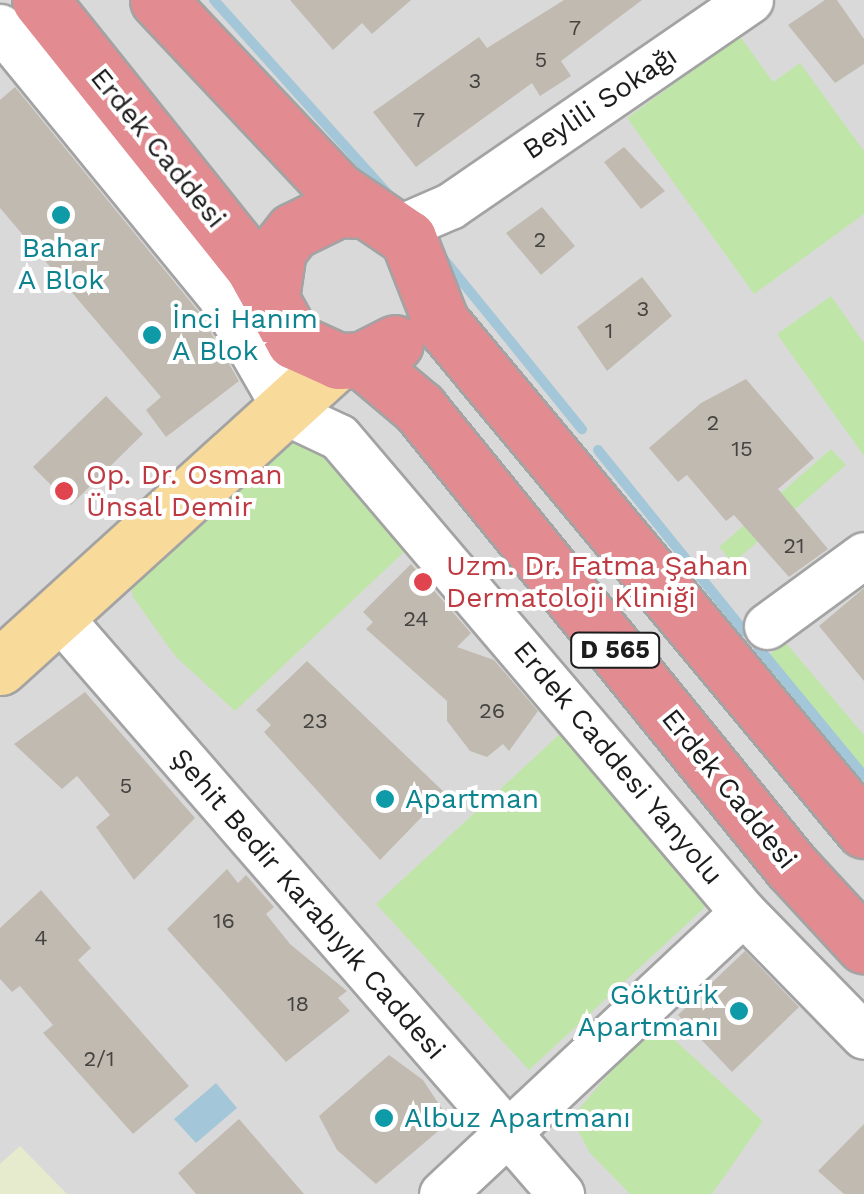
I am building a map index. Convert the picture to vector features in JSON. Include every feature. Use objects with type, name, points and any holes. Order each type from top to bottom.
[{"type":"highway","name":"Erdek Caddesi","points":[[40,0],[309,362],[419,408],[864,945]]},
{"type":"highway","name":"D 565","points":[[158,0],[400,245],[441,322],[864,830]]},
{"type":"highway","points":[[338,209],[400,245],[404,336],[309,362],[275,262],[293,230],[338,209]]},
{"type":"main road","points":[[0,667],[309,362]]},
{"type":"street","name":"Beylili Sokağı","points":[[400,245],[450,206],[750,0]]},
{"type":"street","name":"Erdek Caddesi Yanyolu","points":[[0,27],[221,297],[309,362],[351,451],[742,912],[864,1036]]},
{"type":"street","points":[[767,626],[864,555]]},
{"type":"street","name":"Şehit Bedir Karabıyık Caddesi","points":[[56,613],[561,1194]]},
{"type":"street","points":[[442,1194],[742,912]]},
{"type":"shaded area","points":[[0,0],[864,0],[864,1194],[0,1194]]},
{"type":"green space","points":[[740,36],[773,82],[800,63],[864,151],[864,214],[754,294],[627,118]]},
{"type":"green space","points":[[831,296],[864,343],[864,456],[777,334]]},
{"type":"green space","points":[[286,421],[420,537],[235,711],[176,657],[133,597],[129,574]]},
{"type":"green space","points":[[831,449],[846,465],[733,563],[719,547]]},
{"type":"green space","points":[[786,643],[864,735],[864,809],[748,669]]},
{"type":"green space","points":[[563,731],[716,897],[529,1070],[376,904]]},
{"type":"green space","points":[[654,1021],[763,1121],[712,1194],[630,1194],[590,1153],[571,1118]]},
{"type":"green space","points":[[20,1146],[67,1194],[0,1194],[0,1164]]},
{"type":"water","points":[[216,1083],[237,1108],[196,1143],[174,1119]]},
{"type":"building","points":[[290,0],[411,0],[372,34],[362,23],[333,50]]},
{"type":"building","points":[[564,0],[642,0],[561,61],[571,76],[540,96],[532,83],[416,167],[373,112],[479,37],[487,48]]},
{"type":"building","points":[[825,0],[837,0],[864,39],[864,64],[835,83],[788,25]]},
{"type":"building","points":[[15,87],[199,312],[239,381],[166,437],[146,410],[161,397],[0,208],[0,100]]},
{"type":"building","points":[[624,147],[665,191],[641,209],[604,162]]},
{"type":"building","points":[[542,207],[575,246],[541,275],[506,233]]},
{"type":"building","points":[[642,277],[672,316],[607,371],[577,327]]},
{"type":"building","points":[[746,379],[814,458],[778,489],[828,549],[789,577],[734,515],[726,521],[687,475],[678,482],[649,448],[701,403]]},
{"type":"building","points":[[106,396],[143,434],[71,505],[33,467]]},
{"type":"building","points":[[411,564],[471,633],[457,647],[494,660],[538,711],[509,751],[503,744],[487,757],[470,751],[447,721],[447,701],[366,629],[373,622],[363,612]]},
{"type":"building","points":[[864,588],[864,681],[819,626]]},
{"type":"building","points":[[307,661],[445,793],[380,860],[264,732],[271,725],[256,710]]},
{"type":"building","points":[[85,692],[195,818],[134,880],[96,827],[110,815],[77,776],[62,789],[14,744]]},
{"type":"building","points":[[227,869],[238,883],[246,875],[274,907],[266,914],[290,944],[347,991],[338,998],[350,1011],[286,1062],[167,929]]},
{"type":"building","points":[[41,890],[91,948],[78,960],[189,1086],[133,1134],[43,1033],[53,1025],[20,986],[12,992],[0,979],[0,928]]},
{"type":"building","name":"Göktürk Apartmanı","points":[[745,951],[799,1007],[732,1072],[678,1015]]},
{"type":"building","name":"Albuz Apartmanı","points":[[389,1055],[423,1080],[450,1121],[376,1184],[337,1150],[319,1116]]},
{"type":"building","points":[[239,1119],[304,1194],[196,1194],[178,1173]]},
{"type":"building","points":[[864,1124],[864,1194],[844,1194],[818,1171]]},
{"type":"waterway","points":[[214,0],[390,196]]},
{"type":"waterway","points":[[442,257],[582,429]]},
{"type":"waterway","points":[[598,450],[745,632]]},
{"type":"waterway","points":[[758,647],[864,776]]},
{"type":"place","name":"Bahar A Blok","points":[[61,215]]},
{"type":"place","name":"İnci Hanım A Blok","points":[[152,335]]},
{"type":"place","name":"Op. Dr. Osman Ünsal Demir","points":[[64,491]]},
{"type":"place","name":"Uzm. Dr. Fatma Şahan Dermatoloji Kliniği","points":[[423,582]]},
{"type":"place","name":"Apartman","points":[[385,799]]},
{"type":"place","name":"Göktürk Apartmanı","points":[[739,1011]]},
{"type":"place","name":"Albuz Apartmanı","points":[[384,1118]]}]
